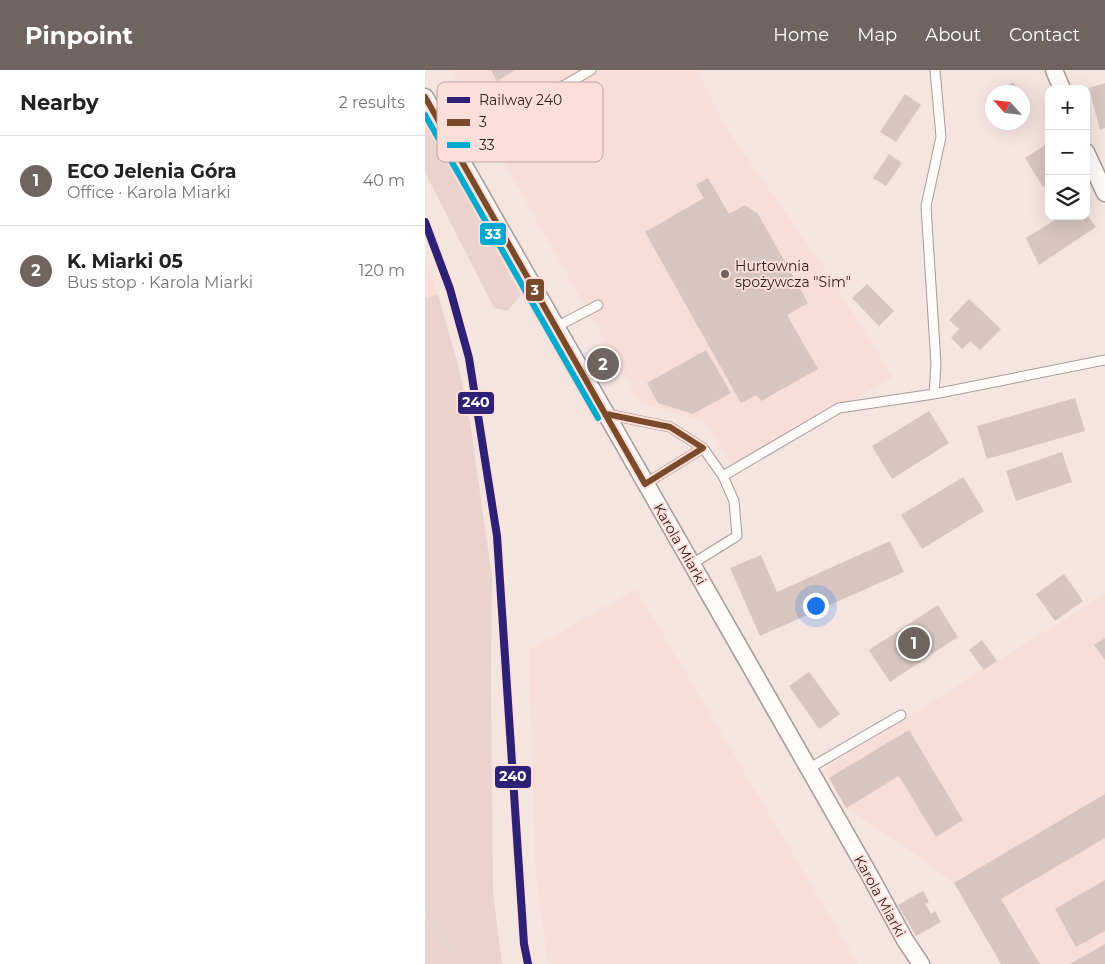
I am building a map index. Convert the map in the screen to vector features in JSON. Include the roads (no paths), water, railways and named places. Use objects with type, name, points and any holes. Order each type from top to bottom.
[{"type":"street","points":[[1054,70],[1060,85]]},
{"type":"street","name":"Karola Miarki","points":[[425,97],[437,118]]},
{"type":"street","points":[[1090,161],[1105,193]]},
{"type":"street","name":"Karola Miarki","points":[[462,162],[905,940],[921,964]]},
{"type":"lane","points":[[570,82],[591,70]]},
{"type":"lane","points":[[934,394],[936,364],[925,206],[941,137],[935,70]]},
{"type":"lane","points":[[556,327],[598,305]]},
{"type":"lane","points":[[723,476],[839,408],[934,394],[1105,360]]},
{"type":"lane","points":[[606,414],[670,427],[703,448],[723,476],[734,501],[737,536],[692,564]]},
{"type":"lane","points":[[645,484],[703,448]]},
{"type":"lane","points":[[808,769],[901,715]]},
{"type":"rail line","name":"240","points":[[425,222],[450,289],[469,358],[497,536],[524,944],[528,964]]},
{"type":"place","name":"Hurtownia spożywcza \"Sim\"","points":[[725,274]]},
{"type":"place","name":"K. Miarki 05","points":[[603,364]]},
{"type":"place","name":"ECO Jelenia Góra","points":[[914,643]]}]
